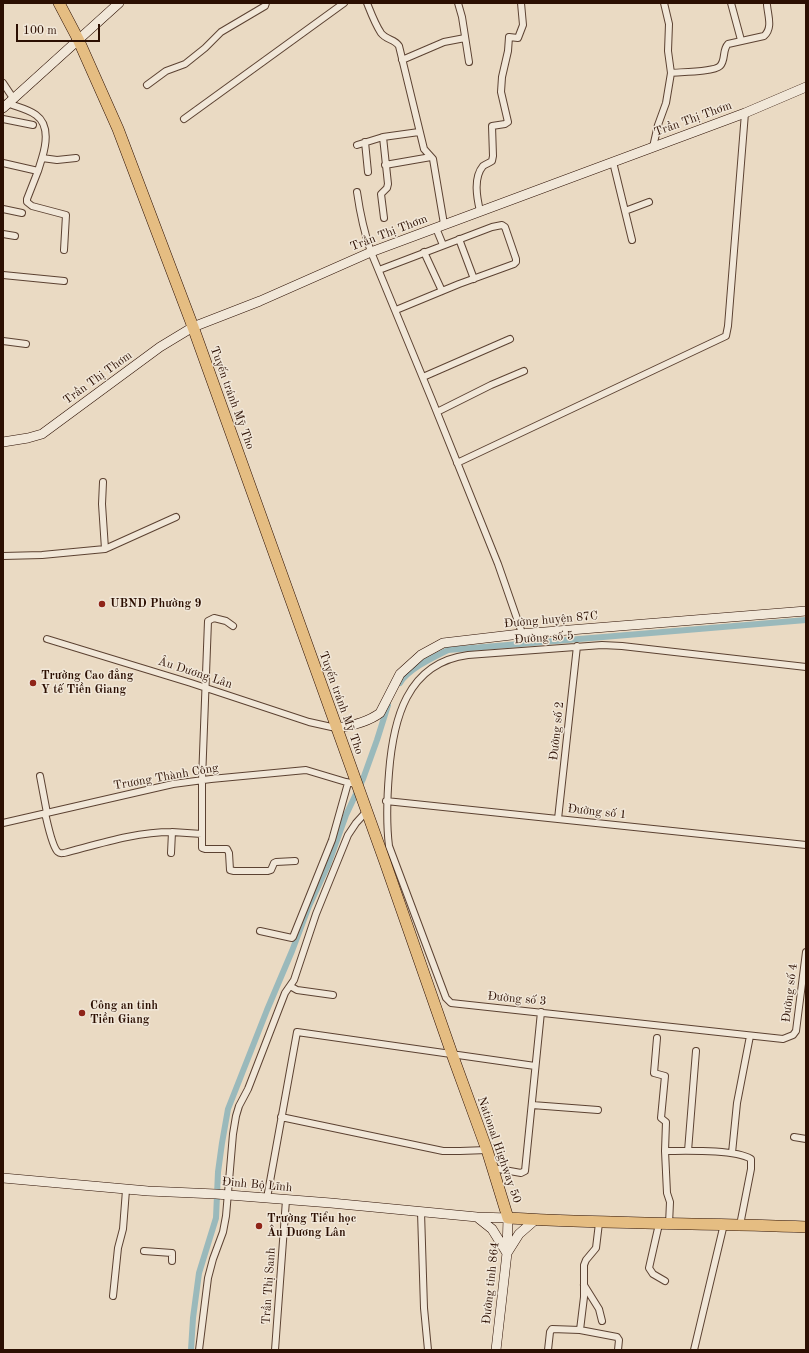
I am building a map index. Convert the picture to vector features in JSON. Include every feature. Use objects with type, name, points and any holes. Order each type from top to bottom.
[{"type":"highway","name":"Tuyến tránh Mỹ Tho","points":[[59,3],[78,39],[118,129],[193,327],[336,728],[354,785],[366,810]]},
{"type":"highway","name":"National Highway 50","points":[[366,810],[389,861],[423,973],[487,1150],[508,1218],[599,1223],[724,1224],[806,1227]]},
{"type":"street","points":[[8,103],[118,3]]},
{"type":"street","points":[[147,85],[166,71],[185,64],[205,48],[221,32],[265,6],[266,3]]},
{"type":"street","points":[[184,119],[344,3]]},
{"type":"street","points":[[367,3],[381,33],[386,38],[397,43],[424,149],[432,159],[442,244]]},
{"type":"street","points":[[458,3],[462,16],[469,62]]},
{"type":"street","points":[[480,211],[476,192],[478,179],[482,168],[492,161],[492,126],[505,124],[508,122],[501,92],[502,77],[508,51],[509,37],[518,38],[522,29],[521,3]]},
{"type":"street","points":[[653,147],[658,125],[666,103],[671,73],[668,51],[669,24],[664,3]]},
{"type":"street","points":[[731,3],[742,40]]},
{"type":"street","points":[[671,73],[717,68],[723,61],[725,47],[728,44],[764,36],[770,27],[767,5]]},
{"type":"street","points":[[402,60],[444,42],[465,38]]},
{"type":"street","points":[[3,83],[8,103]]},
{"type":"street","name":"Trần Thị Thơm","points":[[3,442],[42,434],[160,347],[193,327],[439,227],[745,113],[806,87]]},
{"type":"street","points":[[8,103],[32,112],[41,120],[45,128],[45,148],[27,202],[32,206],[66,215],[64,250]]},
{"type":"street","points":[[457,462],[726,336],[745,113]]},
{"type":"street","points":[[3,119],[33,125]]},
{"type":"street","points":[[357,145],[383,137],[419,132]]},
{"type":"street","points":[[383,137],[387,188],[382,194],[384,218]]},
{"type":"street","points":[[365,142],[368,172]]},
{"type":"street","points":[[385,165],[431,157]]},
{"type":"street","points":[[42,158],[57,160],[76,158]]},
{"type":"street","points":[[613,162],[632,240]]},
{"type":"street","points":[[3,163],[38,171]]},
{"type":"street","points":[[357,192],[364,234],[498,564],[522,633]]},
{"type":"street","points":[[625,210],[649,202]]},
{"type":"street","points":[[3,209],[22,213]]},
{"type":"street","points":[[378,270],[442,244],[498,225],[502,225],[505,228],[516,262],[396,310]]},
{"type":"street","points":[[3,234],[15,236]]},
{"type":"street","points":[[459,239],[474,279]]},
{"type":"street","points":[[424,252],[442,291]]},
{"type":"street","points":[[3,276],[64,281]]},
{"type":"street","points":[[423,377],[510,339]]},
{"type":"street","points":[[3,341],[26,344]]},
{"type":"street","points":[[437,412],[491,385],[524,371]]},
{"type":"street","points":[[103,482],[102,504],[105,549]]},
{"type":"street","points":[[3,556],[42,555],[105,549],[176,517]]},
{"type":"street","name":"Đường huyện 87C","points":[[336,728],[349,726],[376,717],[380,713],[400,674],[416,659],[443,642],[522,633],[806,611]]},
{"type":"street","points":[[233,626],[226,621],[214,618],[208,621],[202,780],[202,848],[229,850],[230,870],[240,872],[268,871],[271,870],[276,862],[295,861]]},
{"type":"street","name":"Âu Dương Lân","points":[[47,639],[309,722],[336,728]]},
{"type":"street","name":"Đường số 5","points":[[386,801],[391,752],[397,720],[408,694],[429,669],[440,662],[456,656],[577,646],[616,645],[806,667]]},
{"type":"street","name":"Đường số 2","points":[[558,819],[577,646]]},
{"type":"street","name":"Trương Thành Công","points":[[3,823],[173,784],[202,780],[306,770],[354,785]]},
{"type":"street","points":[[40,776],[51,837],[57,851],[61,854],[152,832],[202,834]]},
{"type":"street","points":[[260,931],[293,937],[354,785]]},
{"type":"street","name":"Đường số 1","points":[[386,801],[806,845]]},
{"type":"street","name":"Đường số 3","points":[[386,801],[389,861],[446,998],[451,1003],[750,1036],[783,1039],[793,1035]]},
{"type":"street","points":[[199,1350],[206,1292],[213,1259],[223,1232],[222,1195],[239,1106],[248,1089],[285,993],[294,980],[316,914],[348,835],[366,810]]},
{"type":"street","points":[[171,853],[172,832]]},
{"type":"street","name":"Đường số 4","points":[[793,1035],[796,1031],[806,952]]},
{"type":"street","points":[[423,973],[435,969]]},
{"type":"street","points":[[290,986],[294,989],[333,995]]},
{"type":"street","points":[[493,1168],[521,1173],[525,1171],[541,1012]]},
{"type":"street","points":[[267,1198],[297,1032],[535,1066]]},
{"type":"street","points":[[732,1153],[737,1103],[750,1036]]},
{"type":"street","points":[[657,1038],[654,1074],[665,1076],[661,1118],[666,1122],[665,1151],[667,1193],[670,1202],[649,1268],[653,1274],[665,1281]]},
{"type":"street","points":[[688,1151],[696,1051]]},
{"type":"street","points":[[532,1105],[598,1110]]},
{"type":"street","points":[[281,1116],[443,1150],[487,1150]]},
{"type":"street","points":[[794,1137],[806,1139]]},
{"type":"street","points":[[665,1151],[732,1153],[748,1158],[751,1161],[751,1170],[740,1225]]},
{"type":"street","name":"Đinh Bộ Lĩnh","points":[[3,1178],[126,1190],[267,1198],[477,1217],[508,1218]]},
{"type":"street","points":[[112,1296],[118,1248],[123,1229],[126,1190]]},
{"type":"street","name":"Trần Thị Sanh","points":[[275,1350],[286,1200]]},
{"type":"street","points":[[421,1212],[424,1308],[428,1350]]},
{"type":"street","points":[[477,1217],[492,1229],[507,1253],[519,1234],[535,1220]]},
{"type":"street","name":"Đường tỉnh 864","points":[[496,1350],[507,1253],[508,1218]]},
{"type":"street","points":[[580,1330],[584,1265],[586,1260],[596,1248],[599,1223]]},
{"type":"street","points":[[694,1350],[724,1224]]},
{"type":"street","points":[[144,1251],[172,1253],[172,1261]]},
{"type":"street","points":[[584,1284],[599,1309],[602,1321]]},
{"type":"street","points":[[548,1350],[550,1332],[552,1329],[580,1330],[616,1337],[619,1340],[618,1350]]},
{"type":"waterway","points":[[400,683],[415,668],[448,650],[806,620]]},
{"type":"waterway","points":[[191,1350],[193,1318],[199,1273],[216,1218],[218,1172],[228,1109],[309,906],[328,865],[346,815],[363,779],[388,705]]},
{"type":"place","name":"UBND Phường 9","points":[[102,604]]},
{"type":"place","name":"Trường Cao đẳng Y tế Tiền Giang","points":[[33,683]]},
{"type":"place","name":"Công an tỉnh Tiền Giang","points":[[82,1013]]},
{"type":"place","name":"Trường Tiểu học Âu Dương Lân","points":[[259,1226]]}]
